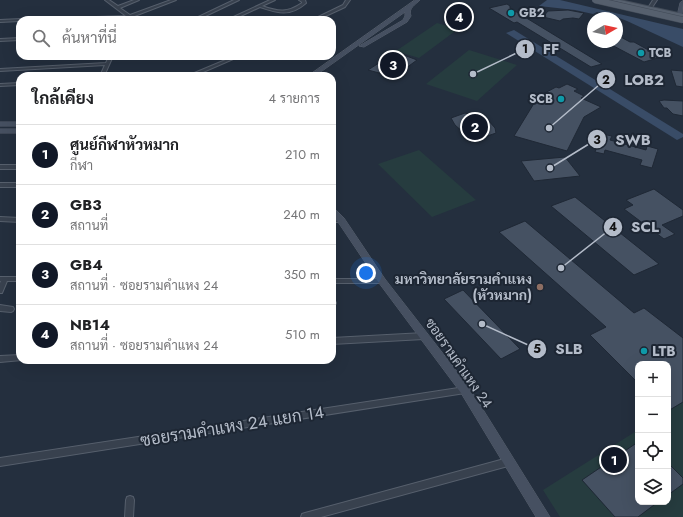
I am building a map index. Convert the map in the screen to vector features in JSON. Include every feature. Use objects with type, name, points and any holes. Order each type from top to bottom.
[{"type":"main road","points":[[336,59],[418,0]]},
{"type":"main road","points":[[589,0],[681,18]]},
{"type":"main road","points":[[595,0],[681,18]]},
{"type":"main road","points":[[605,0],[681,18]]},
{"type":"main road","points":[[615,0],[650,8],[681,18]]},
{"type":"main road","points":[[681,18],[683,3]]},
{"type":"main road","points":[[319,72],[407,18],[409,7]]},
{"type":"main road","points":[[370,34],[396,19],[401,20],[397,25]]},
{"type":"main road","points":[[318,72],[334,60]]},
{"type":"main road","points":[[0,124],[16,124]]},
{"type":"main road","points":[[0,131],[16,131]]},
{"type":"main road","name":"ซอยรามคำแหง 24","points":[[337,220],[464,390],[543,517]]},
{"type":"street","points":[[107,0],[128,16]]},
{"type":"street","points":[[117,8],[137,0]]},
{"type":"street","points":[[132,16],[174,0]]},
{"type":"street","points":[[203,16],[237,0]]},
{"type":"street","points":[[238,16],[273,0]]},
{"type":"street","points":[[259,6],[284,13],[301,6],[304,3],[304,1],[301,0]]},
{"type":"street","points":[[323,16],[344,6],[348,0]]},
{"type":"street","points":[[650,8],[655,0]]},
{"type":"street","points":[[0,21],[16,20]]},
{"type":"street","points":[[0,40],[16,40]]},
{"type":"street","points":[[103,72],[108,60]]},
{"type":"street","points":[[201,72],[229,60]]},
{"type":"street","points":[[0,70],[106,64]]},
{"type":"street","points":[[0,85],[16,84]]},
{"type":"street","points":[[0,167],[16,167]]},
{"type":"street","points":[[0,185],[16,185]]},
{"type":"street","points":[[0,220],[16,220]]},
{"type":"street","points":[[0,292],[3,279],[16,279]]},
{"type":"street","points":[[336,281],[382,281]]},
{"type":"street","points":[[0,308],[11,309]]},
{"type":"street","points":[[336,341],[424,336]]},
{"type":"street","points":[[0,359],[16,358]]},
{"type":"street","name":"ซอยรามคำแหง 24 แยก 14","points":[[0,462],[464,390]]},
{"type":"street","points":[[305,517],[508,462]]},
{"type":"street","points":[[129,517],[130,500]]},
{"type":"green space","points":[[437,23],[458,29],[419,58],[396,51]]},
{"type":"green space","points":[[469,50],[517,65],[477,101],[426,84]]},
{"type":"green space","points":[[419,150],[476,200],[432,217],[378,164]]},
{"type":"green space","points":[[683,402],[683,517],[560,517],[543,490],[635,432],[635,505],[671,505],[671,409]]},
{"type":"water","points":[[547,0],[560,0],[611,12],[587,13],[539,6]]},
{"type":"water","points":[[623,15],[683,29],[683,47],[623,19]]},
{"type":"water","points":[[514,30],[683,134],[683,137],[677,140],[506,33]]},
{"type":"building","points":[[507,4],[510,8],[602,64],[591,67],[517,22],[514,23],[489,8]]},
{"type":"building","points":[[458,10],[474,14],[460,24],[444,20]]},
{"type":"building","points":[[568,10],[584,13],[579,19],[563,19],[560,21],[543,17],[548,11]]},
{"type":"building","name":"TCB","points":[[623,38],[630,42],[634,42],[661,57],[644,62],[617,48],[623,48]]},
{"type":"building","points":[[396,52],[417,60],[394,77],[368,70]]},
{"type":"building","points":[[671,70],[683,71],[683,87],[676,86]]},
{"type":"building","points":[[567,84],[578,89],[574,91],[584,96],[581,98],[601,107],[584,117],[567,151],[514,136],[536,100],[544,96],[541,95],[556,87],[559,88]]},
{"type":"building","points":[[659,101],[683,101],[683,116],[673,114],[667,108],[664,108]]},
{"type":"building","points":[[465,113],[488,120],[495,128],[496,133],[479,139],[464,133],[455,125],[451,118]]},
{"type":"building","points":[[602,134],[612,136],[610,140],[646,150],[647,146],[658,149],[652,168],[640,165],[642,160],[605,150],[604,154],[595,152]]},
{"type":"building","points":[[565,157],[580,176],[534,181],[521,161]]},
{"type":"building","points":[[654,189],[683,210],[683,216],[662,225],[675,234],[664,239],[624,209],[633,205],[626,200]]},
{"type":"building","points":[[575,197],[659,264],[634,275],[551,206]]},
{"type":"building","points":[[525,221],[634,313],[644,308],[683,338],[683,402],[671,409],[671,361],[635,361],[635,380],[590,335],[606,327],[499,232]]},
{"type":"building","points":[[463,290],[520,349],[501,359],[444,299]]},
{"type":"building","points":[[635,444],[635,505],[654,505],[638,517],[615,517],[582,480]]},
{"type":"building","points":[[671,466],[683,478],[683,484],[671,493]]},
{"type":"place","name":"GB2","points":[[511,13]]},
{"type":"place","name":"NB14","points":[[459,17]]},
{"type":"place","name":"TCB","points":[[641,53]]},
{"type":"place","name":"GB4","points":[[393,65]]},
{"type":"place","name":"FF","points":[[473,74]]},
{"type":"place","name":"SCB","points":[[561,99]]},
{"type":"place","name":"GB3","points":[[475,127]]},
{"type":"place","name":"LOB2","points":[[549,128]]},
{"type":"place","name":"SWB","points":[[550,168]]},
{"type":"place","name":"SCL","points":[[561,268]]},
{"type":"place","name":"มหาวิทยาลัยรามคำแหง (หัวหมาก)","points":[[540,287]]},
{"type":"place","name":"SLB","points":[[482,324]]},
{"type":"place","name":"LTB","points":[[644,351]]},
{"type":"place","name":"ศูนย์กีฬาหัวหมาก","points":[[614,460]]}]
